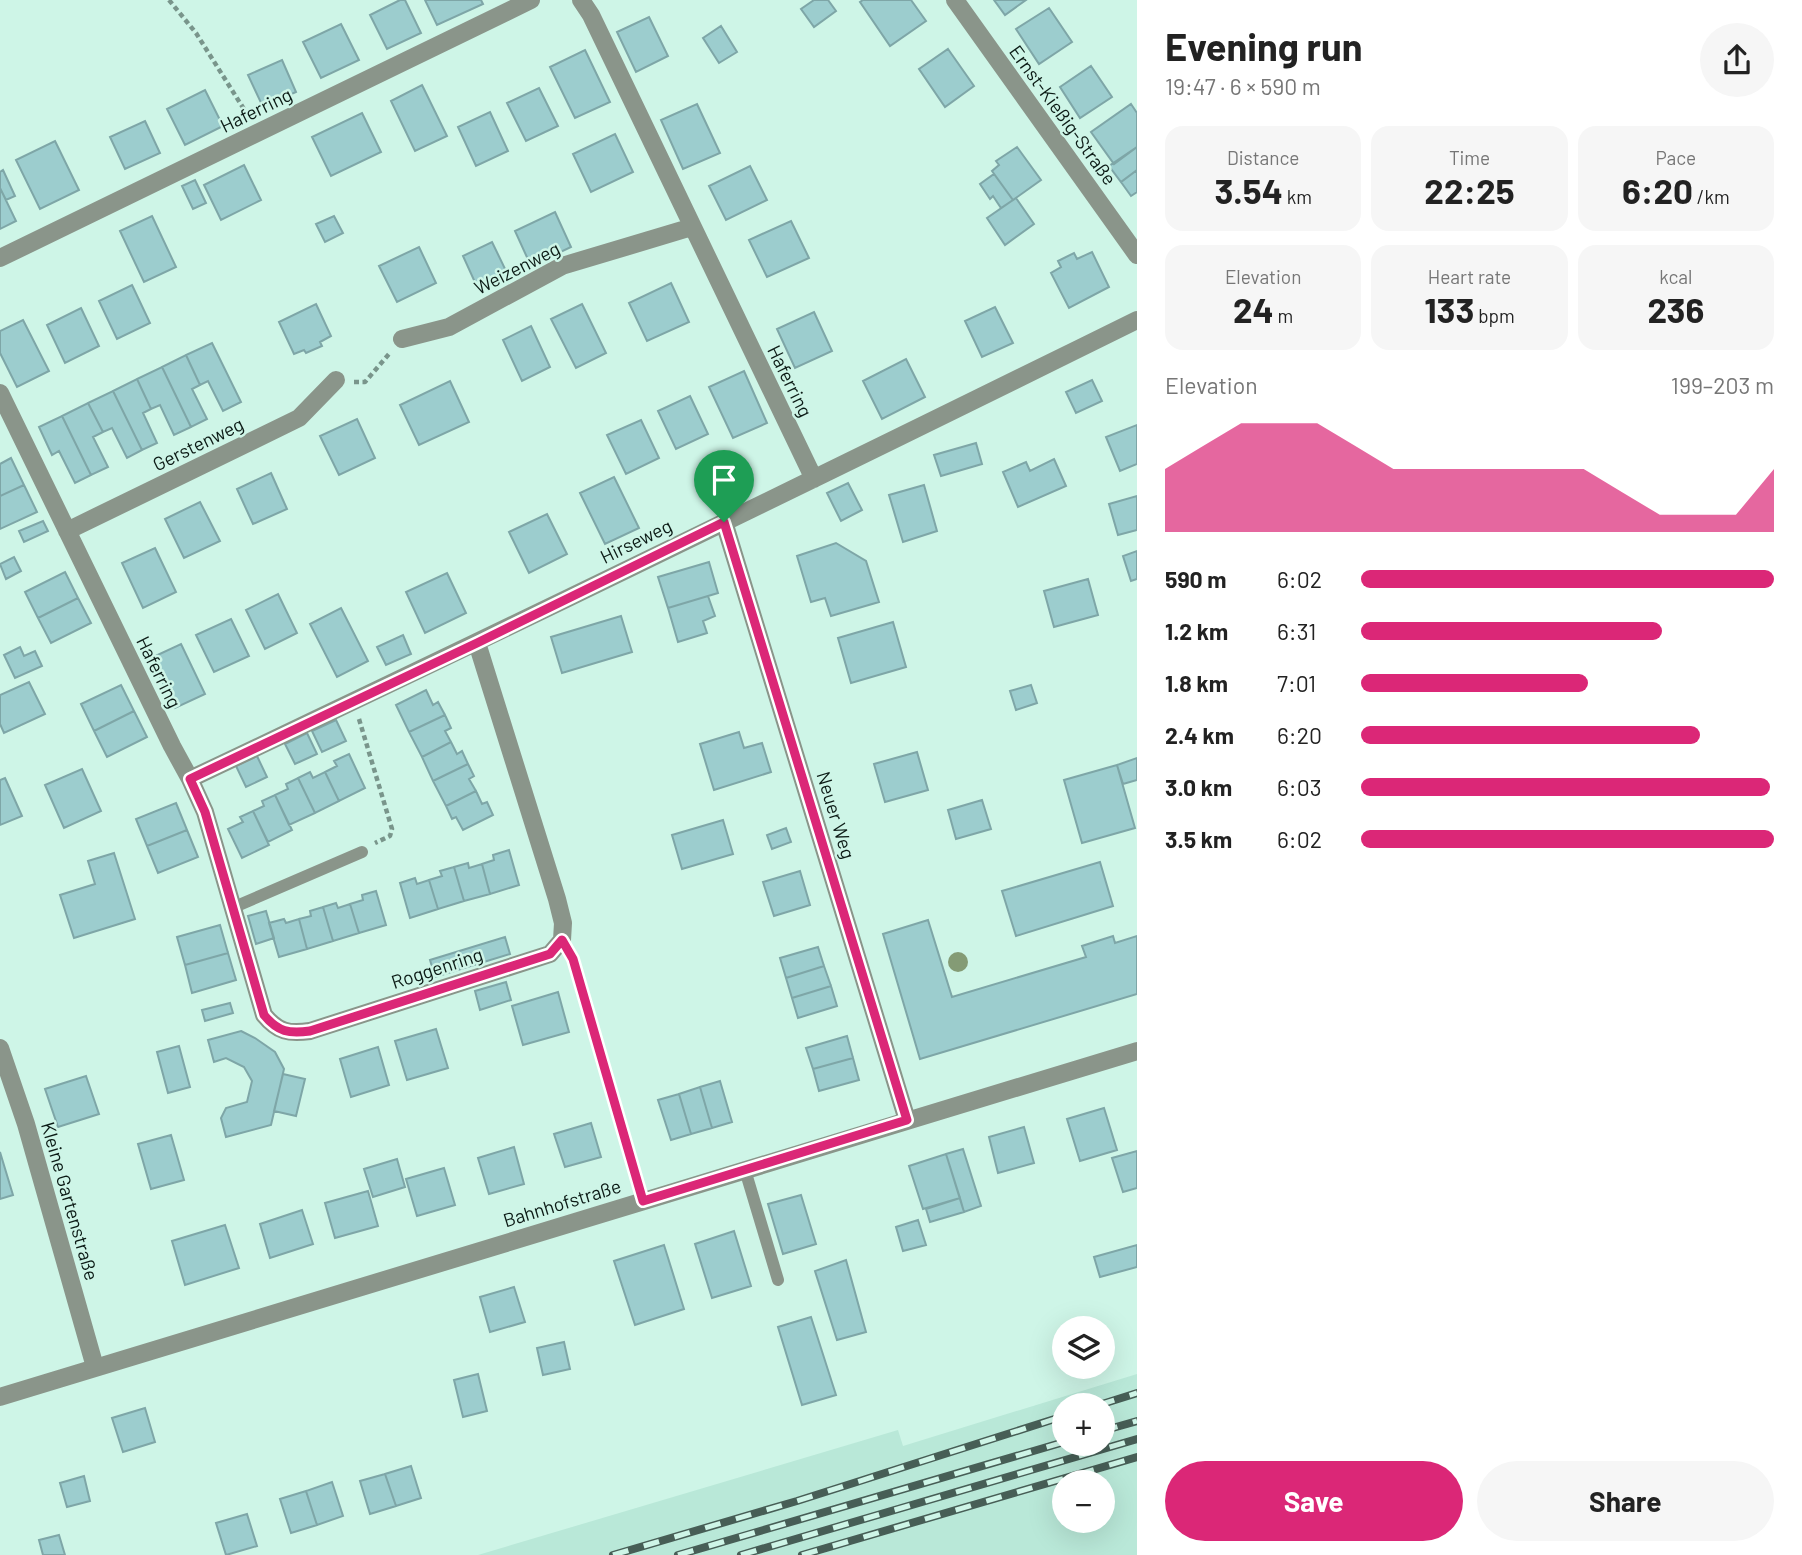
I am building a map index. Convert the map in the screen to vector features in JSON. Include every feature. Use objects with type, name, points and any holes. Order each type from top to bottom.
[{"type":"street","name":"Haferring","points":[[0,258],[530,0]]},
{"type":"street","name":"Haferring","points":[[581,0],[592,15],[814,480]]},
{"type":"street","name":"Ernst-Kießig-Straße","points":[[955,0],[1137,255]]},
{"type":"street","name":"Weizenweg","points":[[402,339],[449,327],[562,266],[692,227]]},
{"type":"street","name":"Hirseweg","points":[[190,779],[814,480],[1137,320]]},
{"type":"street","name":"Gerstenweg","points":[[67,531],[299,418],[336,380]]},
{"type":"street","name":"Haferring","points":[[0,393],[190,779]]},
{"type":"street","name":"Neuer Weg","points":[[724,522],[907,1120]]},
{"type":"street","points":[[477,643],[557,899],[563,923],[562,940]]},
{"type":"street","name":"Roggenring","points":[[190,779],[205,812],[264,1015],[271,1024],[281,1030],[295,1033],[310,1031],[550,954],[562,940]]},
{"type":"street","name":"Kleine Gartenstraße","points":[[0,1048],[26,1124],[94,1367]]},
{"type":"street","name":"Bahnhofstraße","points":[[0,1397],[1137,1051]]},
{"type":"lane","points":[[232,908],[362,852]]},
{"type":"lane","points":[[745,1170],[778,1280]]},
{"type":"path","points":[[169,0],[196,33],[259,132]]},
{"type":"path","points":[[336,380],[365,382],[402,339]]},
{"type":"path","points":[[353,702],[392,829],[390,836],[366,846],[362,852]]},
{"type":"path","points":[[562,940],[573,959],[643,1201]]},
{"type":"shaded area","points":[[1137,1374],[1137,1555],[478,1555],[898,1430],[903,1446],[1052,1400],[1052,1456],[1115,1456],[1115,1393],[1075,1393]]},
{"type":"building","points":[[405,0],[421,33],[387,49],[370,15]]},
{"type":"building","points":[[425,0],[481,0],[483,4],[437,25]]},
{"type":"building","points":[[814,0],[828,0],[836,11],[814,27],[801,9]]},
{"type":"building","points":[[911,0],[926,21],[890,46],[860,2]]},
{"type":"building","points":[[994,0],[1026,0],[1005,15]]},
{"type":"building","points":[[1049,8],[1072,42],[1039,64],[1016,29]]},
{"type":"building","points":[[649,17],[668,56],[636,72],[617,32]]},
{"type":"building","points":[[341,24],[359,60],[321,78],[303,42]]},
{"type":"building","points":[[721,26],[737,52],[719,63],[703,38]]},
{"type":"building","points":[[948,49],[974,86],[945,107],[919,69]]},
{"type":"building","points":[[585,50],[610,102],[575,118],[550,67]]},
{"type":"building","points":[[282,60],[296,92],[263,107],[248,75]]},
{"type":"building","points":[[1091,66],[1112,97],[1080,118],[1060,87]]},
{"type":"building","points":[[422,85],[447,136],[415,151],[391,101]]},
{"type":"building","points":[[539,88],[558,126],[526,141],[507,103]]},
{"type":"building","points":[[205,90],[223,126],[185,145],[167,109]]},
{"type":"building","points":[[697,104],[720,153],[683,169],[661,120]]},
{"type":"building","points":[[1131,104],[1137,113],[1137,147],[1114,164],[1091,132]]},
{"type":"building","points":[[490,112],[508,151],[476,166],[458,127]]},
{"type":"building","points":[[362,113],[381,152],[331,176],[312,137]]},
{"type":"building","points":[[145,121],[160,153],[125,169],[110,137]]},
{"type":"building","points":[[615,134],[633,172],[591,192],[573,154]]},
{"type":"building","points":[[55,141],[79,190],[40,209],[16,160]]},
{"type":"building","points":[[1017,147],[1041,180],[1013,200],[992,171],[999,165],[996,161]]},
{"type":"building","points":[[1137,147],[1137,170],[1121,182],[1109,166]]},
{"type":"building","points":[[244,165],[261,200],[221,220],[204,185]]},
{"type":"building","points":[[750,166],[767,200],[726,220],[709,186]]},
{"type":"building","points":[[3,170],[15,196],[6,200],[0,188],[0,172]]},
{"type":"building","points":[[1137,170],[1137,192],[1131,196],[1121,182]]},
{"type":"building","points":[[994,174],[1013,200],[1001,208],[993,196],[990,199],[980,184]]},
{"type":"building","points":[[195,180],[206,203],[193,209],[182,186]]},
{"type":"building","points":[[0,188],[16,221],[0,229]]},
{"type":"building","points":[[1016,198],[1034,224],[1005,245],[987,218]]},
{"type":"building","points":[[555,212],[571,247],[531,266],[515,231]]},
{"type":"building","points":[[152,216],[176,267],[144,282],[120,231]]},
{"type":"building","points":[[334,216],[343,233],[325,242],[316,224]]},
{"type":"building","points":[[791,221],[809,258],[767,277],[749,240]]},
{"type":"building","points":[[492,242],[508,275],[478,289],[463,256]]},
{"type":"building","points":[[419,247],[436,283],[397,302],[379,266]]},
{"type":"building","points":[[1092,252],[1109,287],[1069,308],[1051,273],[1061,267],[1058,261],[1074,253],[1077,259]]},
{"type":"building","points":[[671,283],[689,322],[647,341],[629,303]]},
{"type":"building","points":[[132,285],[150,323],[117,339],[99,301]]},
{"type":"building","points":[[316,304],[331,336],[320,342],[322,346],[306,353],[304,350],[294,354],[279,322]]},
{"type":"building","points":[[582,304],[606,353],[576,368],[551,319]]},
{"type":"building","points":[[995,307],[1013,343],[982,357],[965,321]]},
{"type":"building","points":[[81,308],[99,346],[65,363],[47,325]]},
{"type":"building","points":[[814,312],[832,351],[795,368],[777,329]]},
{"type":"building","points":[[23,320],[49,371],[17,387],[0,353],[0,331]]},
{"type":"building","points":[[531,326],[550,367],[522,381],[503,340]]},
{"type":"building","points":[[212,343],[241,402],[223,411],[208,381],[200,385],[186,355]]},
{"type":"building","points":[[186,355],[200,385],[192,389],[207,419],[191,427],[162,367]]},
{"type":"building","points":[[906,359],[925,397],[882,419],[863,381]]},
{"type":"building","points":[[162,367],[191,427],[174,435],[160,405],[151,409],[137,379]]},
{"type":"building","points":[[744,371],[767,423],[733,438],[709,387]]},
{"type":"building","points":[[137,379],[151,409],[143,413],[157,443],[142,450],[113,391]]},
{"type":"building","points":[[1092,380],[1102,401],[1076,413],[1066,392]]},
{"type":"building","points":[[450,381],[469,422],[419,445],[400,405]]},
{"type":"building","points":[[113,391],[142,450],[127,458],[112,428],[103,432],[88,403]]},
{"type":"building","points":[[690,396],[708,434],[676,449],[658,411]]},
{"type":"building","points":[[88,403],[103,432],[93,437],[108,467],[91,475],[62,416]]},
{"type":"building","points":[[62,416],[91,475],[75,483],[59,451],[52,455],[39,427]]},
{"type":"building","points":[[357,419],[375,458],[339,475],[320,436]]},
{"type":"building","points":[[641,420],[659,458],[626,474],[607,435]]},
{"type":"building","points":[[1137,425],[1137,464],[1120,471],[1106,437]]},
{"type":"building","points":[[976,443],[982,464],[941,476],[934,455]]},
{"type":"building","points":[[11,458],[24,485],[0,496],[0,464]]},
{"type":"building","points":[[1054,459],[1066,486],[1018,507],[1003,472],[1026,462],[1030,471]]},
{"type":"building","points":[[271,473],[287,509],[253,524],[237,489]]},
{"type":"building","points":[[614,477],[639,528],[605,544],[580,493]]},
{"type":"building","points":[[848,483],[862,510],[841,521],[827,493]]},
{"type":"building","points":[[24,485],[37,512],[0,529],[0,496]]},
{"type":"building","points":[[924,485],[937,531],[903,542],[889,495]]},
{"type":"building","points":[[1137,496],[1137,530],[1118,535],[1109,504]]},
{"type":"building","points":[[200,502],[220,541],[184,558],[165,519]]},
{"type":"building","points":[[547,514],[567,554],[529,573],[509,532]]},
{"type":"building","points":[[43,521],[48,531],[24,542],[19,531]]},
{"type":"building","points":[[836,543],[866,561],[879,602],[831,616],[825,598],[811,602],[797,556]]},
{"type":"building","points":[[155,548],[176,592],[143,608],[122,563]]},
{"type":"building","points":[[1137,551],[1137,579],[1131,581],[1123,556]]},
{"type":"building","points":[[14,557],[21,571],[6,579],[0,564]]},
{"type":"building","points":[[709,562],[718,593],[668,608],[658,577]]},
{"type":"building","points":[[65,572],[78,598],[38,618],[25,592]]},
{"type":"building","points":[[447,573],[466,613],[425,633],[406,592]]},
{"type":"building","points":[[1088,579],[1098,615],[1054,627],[1044,591]]},
{"type":"building","points":[[278,594],[297,633],[265,649],[246,610]]},
{"type":"building","points":[[708,596],[715,616],[703,621],[707,633],[678,642],[668,608]]},
{"type":"building","points":[[78,598],[91,623],[51,643],[38,618]]},
{"type":"building","points":[[341,608],[368,661],[337,677],[310,624]]},
{"type":"building","points":[[621,616],[632,652],[562,673],[551,637]]},
{"type":"building","points":[[231,619],[249,656],[214,672],[196,635]]},
{"type":"building","points":[[893,622],[906,667],[851,683],[838,638]]},
{"type":"building","points":[[403,635],[411,654],[386,665],[377,647]]},
{"type":"building","points":[[181,644],[205,694],[175,708],[151,658]]},
{"type":"building","points":[[20,647],[24,656],[35,651],[42,666],[15,678],[4,655]]},
{"type":"building","points":[[29,682],[45,714],[4,733],[0,724],[0,695]]},
{"type":"building","points":[[121,685],[134,711],[94,731],[81,704]]},
{"type":"building","points":[[1031,685],[1037,703],[1016,710],[1010,691]]},
{"type":"building","points":[[426,690],[433,705],[438,702],[445,715],[409,732],[396,705]]},
{"type":"building","points":[[134,711],[147,737],[107,757],[94,731]]},
{"type":"building","points":[[445,715],[451,728],[445,731],[451,742],[422,757],[409,732]]},
{"type":"building","points":[[336,720],[346,741],[322,752],[312,731]]},
{"type":"building","points":[[739,732],[744,748],[762,743],[771,772],[714,790],[700,744]]},
{"type":"building","points":[[307,733],[317,754],[295,764],[285,744]]},
{"type":"building","points":[[451,742],[457,754],[462,751],[468,764],[433,781],[422,757]]},
{"type":"building","points":[[917,752],[928,790],[885,802],[874,764]]},
{"type":"building","points":[[349,754],[365,788],[339,801],[325,772],[337,766],[334,761]]},
{"type":"building","points":[[257,756],[267,777],[246,787],[236,766]]},
{"type":"building","points":[[1137,758],[1137,780],[1123,784],[1117,765]]},
{"type":"building","points":[[468,764],[474,776],[469,779],[476,791],[446,806],[433,781]]},
{"type":"building","points":[[1117,765],[1135,828],[1082,843],[1064,780]]},
{"type":"building","points":[[82,769],[101,811],[64,828],[45,785]]},
{"type":"building","points":[[310,772],[313,778],[325,772],[339,801],[315,813],[298,778]]},
{"type":"building","points":[[5,778],[22,816],[0,825],[0,780]]},
{"type":"building","points":[[298,778],[315,813],[289,825],[275,795],[288,789],[286,784]]},
{"type":"building","points":[[476,791],[482,804],[487,802],[493,815],[463,830],[456,817],[452,819],[446,806]]},
{"type":"building","points":[[275,795],[292,830],[268,842],[253,811],[264,806],[262,801]]},
{"type":"building","points":[[982,800],[991,829],[956,839],[948,810]]},
{"type":"building","points":[[176,803],[187,830],[147,846],[136,819]]},
{"type":"building","points":[[253,811],[269,845],[242,858],[228,829],[243,822],[240,817]]},
{"type":"building","points":[[723,820],[733,854],[682,869],[672,835]]},
{"type":"building","points":[[786,828],[791,842],[772,849],[767,835]]},
{"type":"building","points":[[187,830],[198,857],[158,873],[147,846]]},
{"type":"building","points":[[509,850],[519,885],[490,894],[482,864],[494,860],[493,855]]},
{"type":"building","points":[[114,853],[135,919],[74,938],[60,895],[95,884],[88,861]]},
{"type":"building","points":[[1100,862],[1113,906],[1016,936],[1002,891]]},
{"type":"building","points":[[468,863],[469,868],[482,864],[490,894],[464,901],[454,867]]},
{"type":"building","points":[[454,867],[464,901],[438,909],[429,880],[442,876],[440,871]]},
{"type":"building","points":[[800,871],[810,905],[774,916],[763,882]]},
{"type":"building","points":[[415,878],[417,884],[429,880],[438,909],[410,918],[400,883]]},
{"type":"building","points":[[376,891],[386,925],[359,933],[350,904],[363,900],[362,895]]},
{"type":"building","points":[[336,903],[338,908],[350,904],[359,933],[333,941],[323,907]]},
{"type":"building","points":[[323,907],[333,941],[307,949],[299,919],[311,916],[310,911]]},
{"type":"building","points":[[266,911],[274,938],[256,944],[248,916]]},
{"type":"building","points":[[284,919],[286,923],[299,919],[307,949],[279,957],[269,923]]},
{"type":"building","points":[[928,920],[952,997],[1086,957],[1082,946],[1113,936],[1115,943],[1137,936],[1137,994],[920,1059],[883,934]]},
{"type":"building","points":[[220,925],[228,953],[185,965],[177,937]]},
{"type":"building","points":[[505,937],[510,954],[435,977],[430,960]]},
{"type":"building","points":[[818,947],[824,966],[786,978],[780,958]]},
{"type":"building","points":[[228,953],[236,980],[192,993],[185,965]]},
{"type":"building","points":[[824,966],[831,986],[792,998],[786,978]]},
{"type":"building","points":[[506,982],[511,1000],[480,1010],[475,991]]},
{"type":"building","points":[[831,986],[837,1006],[798,1018],[792,998]]},
{"type":"building","points":[[558,992],[569,1032],[523,1045],[512,1006]]},
{"type":"building","points":[[230,1003],[233,1013],[205,1021],[202,1010]]},
{"type":"building","points":[[436,1029],[448,1068],[407,1080],[395,1041]]},
{"type":"building","points":[[241,1031],[275,1052],[284,1069],[271,1125],[226,1137],[221,1118],[226,1108],[247,1102],[252,1081],[244,1067],[226,1058],[214,1062],[208,1040]]},
{"type":"building","points":[[847,1036],[853,1058],[813,1069],[806,1048]]},
{"type":"building","points":[[179,1046],[190,1087],[168,1093],[157,1052]]},
{"type":"building","points":[[378,1047],[389,1085],[351,1097],[340,1059]]},
{"type":"building","points":[[853,1058],[859,1080],[819,1091],[813,1069]]},
{"type":"building","points":[[283,1074],[305,1079],[296,1116],[274,1111]]},
{"type":"building","points":[[86,1076],[99,1114],[58,1127],[45,1089]]},
{"type":"building","points":[[720,1081],[732,1122],[712,1128],[700,1087]]},
{"type":"building","points":[[700,1087],[712,1128],[691,1134],[679,1094]]},
{"type":"building","points":[[679,1094],[691,1134],[671,1140],[658,1100]]},
{"type":"building","points":[[1104,1108],[1117,1150],[1080,1161],[1067,1119]]},
{"type":"building","points":[[591,1123],[601,1157],[565,1167],[554,1134]]},
{"type":"building","points":[[1024,1127],[1034,1163],[998,1173],[989,1137]]},
{"type":"building","points":[[171,1135],[184,1180],[151,1189],[138,1144]]},
{"type":"building","points":[[514,1147],[524,1184],[489,1194],[478,1158]]},
{"type":"building","points":[[963,1149],[981,1206],[964,1212],[946,1154]]},
{"type":"building","points":[[1137,1151],[1137,1188],[1123,1192],[1112,1158]]},
{"type":"building","points":[[0,1152],[13,1195],[0,1199]]},
{"type":"building","points":[[946,1154],[960,1198],[923,1209],[909,1166]]},
{"type":"building","points":[[397,1159],[405,1187],[373,1197],[364,1169]]},
{"type":"building","points":[[444,1168],[455,1205],[417,1216],[406,1179]]},
{"type":"building","points":[[368,1191],[378,1226],[335,1238],[325,1203]]},
{"type":"building","points":[[801,1195],[816,1244],[783,1254],[768,1204]]},
{"type":"building","points":[[960,1198],[964,1212],[930,1222],[926,1209]]},
{"type":"building","points":[[302,1210],[313,1244],[270,1258],[260,1224]]},
{"type":"building","points":[[918,1220],[926,1245],[903,1251],[896,1227]]},
{"type":"building","points":[[225,1225],[239,1268],[185,1285],[172,1241]]},
{"type":"building","points":[[734,1231],[751,1286],[712,1298],[695,1244]]},
{"type":"building","points":[[664,1245],[684,1309],[635,1325],[614,1261]]},
{"type":"building","points":[[1137,1245],[1137,1267],[1100,1277],[1094,1257]]},
{"type":"building","points":[[846,1260],[866,1332],[837,1340],[815,1271]]},
{"type":"building","points":[[514,1287],[525,1322],[490,1332],[480,1297]]},
{"type":"building","points":[[811,1317],[836,1395],[802,1405],[778,1327]]},
{"type":"building","points":[[564,1342],[570,1369],[543,1375],[537,1348]]},
{"type":"building","points":[[478,1374],[487,1411],[463,1417],[454,1380]]},
{"type":"building","points":[[145,1408],[155,1442],[123,1452],[112,1418]]},
{"type":"building","points":[[411,1466],[421,1498],[396,1506],[385,1474]]},
{"type":"building","points":[[385,1474],[396,1506],[370,1514],[360,1481]]},
{"type":"building","points":[[84,1476],[90,1501],[67,1507],[60,1483]]},
{"type":"building","points":[[332,1482],[343,1516],[317,1525],[306,1491]]},
{"type":"building","points":[[306,1491],[317,1525],[291,1533],[280,1499]]},
{"type":"building","points":[[247,1514],[257,1546],[226,1555],[216,1523]]},
{"type":"building","points":[[59,1535],[65,1555],[43,1555],[39,1540]]},
{"type":"railway","points":[[1115,1400],[1137,1393]]},
{"type":"railway","points":[[613,1555],[797,1501],[1052,1420]]},
{"type":"railway","points":[[1115,1427],[1137,1421]]},
{"type":"railway","points":[[741,1555],[1137,1439]]},
{"type":"railway","points":[[678,1555],[1052,1446]]},
{"type":"railway","points":[[802,1555],[1137,1457]]},
{"type":"route","points":[[724,522],[907,1120],[643,1201],[573,959],[562,940],[550,954],[310,1031],[295,1033],[281,1030],[271,1024],[264,1015],[205,812],[190,779],[724,522]]}]
